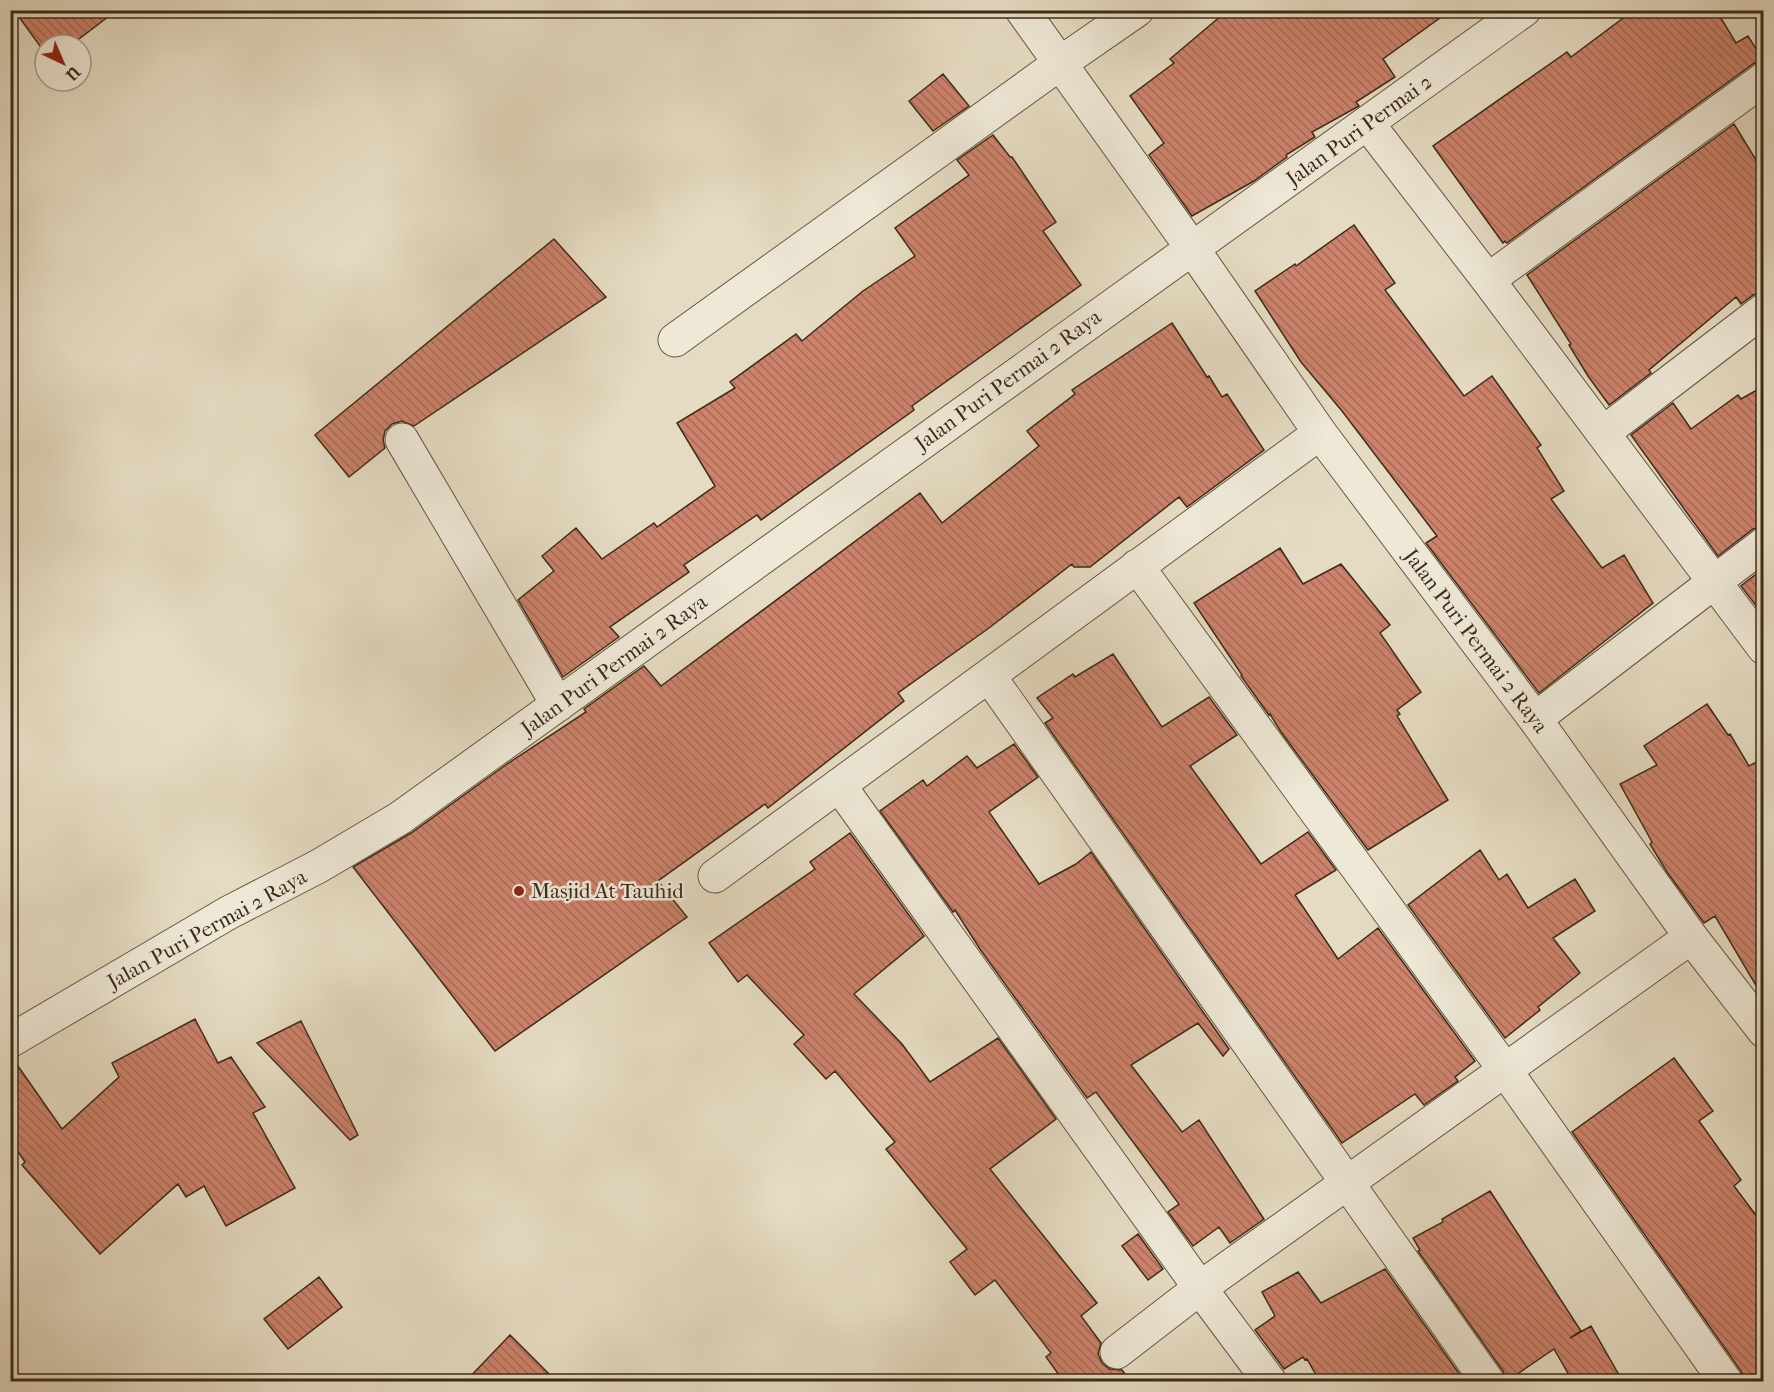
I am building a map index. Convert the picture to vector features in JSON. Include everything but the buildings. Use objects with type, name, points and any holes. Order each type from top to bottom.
[{"type":"street","name":"Jalan Puri Permai 2 Raya","points":[[1022,10],[1192,248],[1320,433],[1535,719],[1691,937],[1764,1031]]},
{"type":"street","points":[[675,340],[1137,10]]},
{"type":"street","name":"Jalan Puri Permai 2","points":[[1192,248],[1524,10]]},
{"type":"street","points":[[1488,280],[1764,79]]},
{"type":"street","points":[[1368,124],[1764,648]]},
{"type":"street","name":"Jalan Puri Permai 2 Raya","points":[[10,1041],[228,913],[319,867],[400,818],[1192,248]]},
{"type":"street","points":[[1603,433],[1764,310]]},
{"type":"street","points":[[716,876],[1320,433]]},
{"type":"street","points":[[402,440],[558,705]]},
{"type":"street","points":[[1535,719],[1764,544]]},
{"type":"street","points":[[1137,566],[1505,1070],[1726,1382]]},
{"type":"street","points":[[989,676],[1488,1382]]},
{"type":"street","points":[[839,785],[1270,1382]]},
{"type":"street","points":[[1117,1352],[1200,1288],[1691,937]]},
{"type":"place","name":"Masjid At Tauhid","points":[[519,891]]}]
